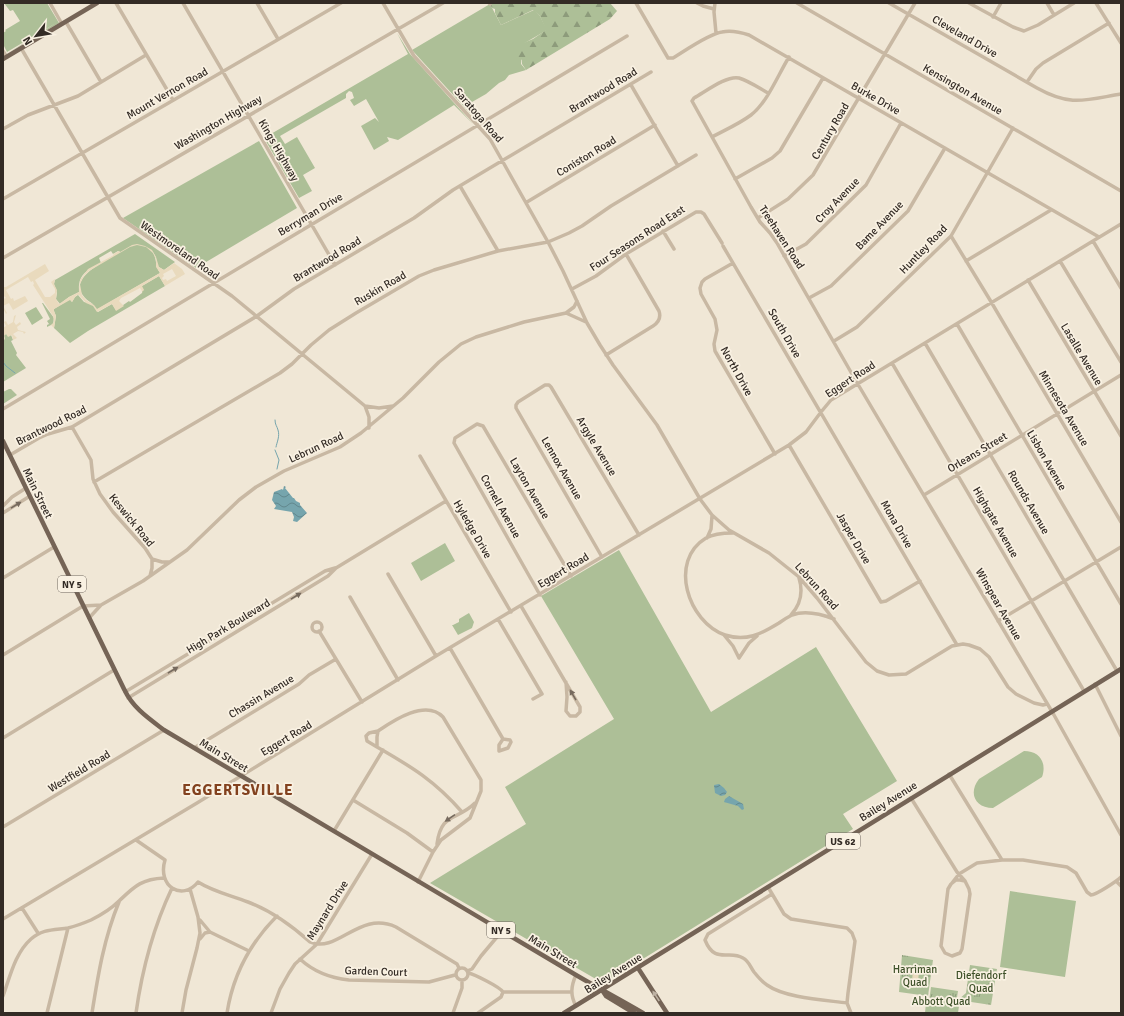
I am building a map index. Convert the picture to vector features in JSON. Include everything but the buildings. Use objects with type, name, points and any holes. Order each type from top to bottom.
[{"type":"main road","points":[[5,58],[97,3]]},
{"type":"main road","name":"Main Street","points":[[3,442],[114,670],[128,698],[137,710],[164,730],[641,1013]]},
{"type":"main road","name":"Bailey Avenue","points":[[564,1013],[1119,670]]},
{"type":"main road","points":[[638,968],[667,1013]]},
{"type":"main road","name":"Main Street","points":[[602,990],[606,996],[634,1013]]},
{"type":"street","points":[[50,3],[101,82]]},
{"type":"street","points":[[116,3],[173,100]]},
{"type":"street","name":"Kings Highway","points":[[183,3],[335,265]]},
{"type":"street","points":[[257,3],[278,39]]},
{"type":"street","name":"Mount Vernon Road","points":[[3,199],[341,3]]},
{"type":"street","name":"Saratoga Road","points":[[383,3],[414,56],[490,139],[527,202],[572,290]]},
{"type":"street","name":"Washington Highway","points":[[3,258],[443,3]]},
{"type":"street","name":"Burke Drive","points":[[636,3],[667,57],[671,59],[716,33],[727,31],[754,37],[1099,237]]},
{"type":"street","points":[[697,3],[714,9]]},
{"type":"street","points":[[715,3],[716,33]]},
{"type":"street","name":"Kensington Avenue","points":[[796,3],[1121,191]]},
{"type":"street","name":"Cleveland Drive","points":[[889,3],[1050,95],[1069,101],[1084,101],[1121,94]]},
{"type":"street","name":"Century Road","points":[[758,218],[788,199],[813,176],[915,3]]},
{"type":"street","points":[[969,3],[1013,28],[1024,31],[1074,3]]},
{"type":"street","points":[[993,17],[1001,3]]},
{"type":"street","points":[[1047,3],[1054,15]]},
{"type":"street","points":[[1096,3],[1121,43]]},
{"type":"street","points":[[1027,82],[1036,69],[1043,63],[1109,23]]},
{"type":"street","name":"Berryman Drive","points":[[3,409],[627,36]]},
{"type":"street","name":"Westmoreland Road","points":[[21,48],[120,218],[232,296],[365,406]]},
{"type":"street","points":[[3,51],[5,58]]},
{"type":"street","points":[[3,130],[28,115],[78,96],[146,55]]},
{"type":"street","points":[[712,137],[750,116],[758,108],[789,58]]},
{"type":"street","name":"Brantwood Road","points":[[10,455],[39,438],[72,427],[257,316],[294,289],[414,218],[460,186],[632,85],[651,72]]},
{"type":"street","name":"Treehaven Road","points":[[768,93],[741,79],[734,78],[726,80],[693,100],[735,179],[758,218],[773,236],[859,383]]},
{"type":"street","points":[[735,179],[772,158],[780,151],[823,78]]},
{"type":"street","points":[[632,85],[678,166]]},
{"type":"street","name":"Croy Avenue","points":[[784,256],[806,244],[866,185],[901,123]]},
{"type":"street","name":"Coniston Road","points":[[527,202],[655,125]]},
{"type":"street","name":"Huntley Road","points":[[834,341],[857,327],[951,236],[1013,128]]},
{"type":"street","name":"Bame Avenue","points":[[809,298],[831,286],[908,211],[945,148]]},
{"type":"street","name":"Ruskin Road","points":[[94,482],[280,373],[329,330],[419,276],[498,251],[548,242],[570,233],[611,206],[696,155]]},
{"type":"street","points":[[460,186],[498,251]]},
{"type":"street","points":[[966,261],[1052,210]]},
{"type":"street","name":"Four Seasons Road East","points":[[572,290],[596,276],[626,254],[694,212],[701,212],[704,214],[733,263]]},
{"type":"street","name":"Eggert Road","points":[[3,919],[136,840],[436,656],[775,454],[806,432],[831,400],[1121,224]]},
{"type":"street","points":[[663,231],[674,249]]},
{"type":"street","name":"Minnesota Avenue","points":[[951,236],[1121,522]]},
{"type":"street","points":[[1093,241],[1121,288]]},
{"type":"street","points":[[606,355],[654,326],[658,323],[660,317],[659,311],[626,254]]},
{"type":"street","points":[[1060,261],[1121,362]]},
{"type":"street","name":"South Drive","points":[[733,263],[821,412]]},
{"type":"street","name":"North Drive","points":[[733,263],[704,280],[700,291],[715,319],[717,330],[714,344],[715,351],[775,454]]},
{"type":"street","name":"Lasalle Avenue","points":[[1028,280],[1121,436]]},
{"type":"street","name":"Lebrun Road","points":[[572,290],[587,323],[606,355],[657,425],[700,498],[712,515],[734,533],[769,553],[799,577],[834,619],[866,662],[877,671],[886,674],[906,674],[942,652],[957,645]]},
{"type":"street","points":[[577,301],[574,307],[566,313],[587,323]]},
{"type":"street","name":"Lebrun Road","points":[[89,618],[101,605],[150,577],[172,561],[196,542],[239,500],[256,487],[284,471],[340,447],[368,428],[394,406],[439,362],[463,343],[476,337],[524,322],[566,313]]},
{"type":"street","name":"Lisbon Avenue","points":[[957,324],[1121,604]]},
{"type":"street","name":"Rounds Avenue","points":[[925,343],[1064,581],[1119,670]]},
{"type":"street","name":"Highgate Avenue","points":[[892,363],[1084,691]]},
{"type":"street","name":"Orleans Street","points":[[924,495],[1121,375]]},
{"type":"street","name":"Winspear Avenue","points":[[859,383],[1047,704],[1121,834]]},
{"type":"street","name":"Argyle Avenue","points":[[530,394],[545,385],[549,385],[551,387],[639,535]]},
{"type":"street","name":"Lennox Avenue","points":[[530,394],[518,402],[516,408],[602,557]]},
{"type":"street","points":[[368,428],[369,417],[365,406],[380,408],[394,406]]},
{"type":"street","name":"Mona Drive","points":[[821,412],[957,645]]},
{"type":"street","name":"Layton Avenue","points":[[466,431],[478,424],[483,426],[571,576]]},
{"type":"street","name":"Keswick Road","points":[[72,427],[91,460],[94,482],[106,504],[145,548],[152,559],[150,577]]},
{"type":"street","name":"Cornell Avenue","points":[[466,431],[455,438],[454,443],[540,594]]},
{"type":"street","name":"Jasper Drive","points":[[789,445],[881,602],[886,601],[920,581]]},
{"type":"street","name":"Hyledge Drive","points":[[420,456],[511,612]]},
{"type":"street","points":[[3,506],[12,497],[26,488]]},
{"type":"street","points":[[3,513],[30,496]]},
{"type":"street","name":"High Park Boulevard","points":[[128,698],[328,576],[336,568],[446,501]]},
{"type":"street","points":[[712,515],[711,529],[707,538],[692,551],[688,559],[686,569],[688,591],[692,604],[703,620],[715,630],[724,634],[742,638],[758,635]]},
{"type":"street","points":[[707,538],[734,533]]},
{"type":"street","points":[[998,621],[1121,546]]},
{"type":"street","points":[[3,578],[54,547]]},
{"type":"street","name":"Keswick Road","points":[[152,559],[162,562],[172,561]]},
{"type":"street","name":"High Park Boulevard","points":[[125,692],[325,571],[336,568]]},
{"type":"street","points":[[388,574],[436,656]]},
{"type":"street","points":[[791,616],[798,606],[801,596],[799,577]]},
{"type":"street","points":[[350,597],[398,680]]},
{"type":"street","name":"Lebrun Road","points":[[83,606],[101,605]]},
{"type":"street","points":[[3,655],[83,606]]},
{"type":"street","points":[[521,606],[566,682],[581,708],[580,712],[576,716],[570,716],[566,711],[568,697],[566,682]]},
{"type":"street","points":[[724,634],[734,646],[739,658],[749,643],[758,635],[791,616],[812,613],[834,619]]},
{"type":"street","points":[[498,619],[542,694],[533,699]]},
{"type":"street","points":[[235,626],[238,631]]},
{"type":"street","points":[[320,631],[362,702]]},
{"type":"street","points":[[957,645],[969,645],[984,652],[993,662],[1008,687],[1020,697],[1039,704],[1047,704]]},
{"type":"street","points":[[450,648],[503,739]]},
{"type":"street","name":"Chassin Avenue","points":[[194,748],[299,684],[309,675],[336,660]]},
{"type":"street","points":[[3,738],[114,670]]},
{"type":"street","points":[[158,672],[161,678]]},
{"type":"street","points":[[1096,684],[1121,736]]},
{"type":"street","points":[[418,882],[437,846],[448,834],[468,821],[472,815],[481,791],[481,780],[441,714],[432,711],[411,712],[378,731],[369,733],[366,736],[367,741],[412,767],[431,780],[448,795],[462,812]]},
{"type":"street","name":"Westfield Road","points":[[3,827],[164,730]]},
{"type":"street","points":[[377,747],[376,738],[378,731]]},
{"type":"street","points":[[334,831],[383,750]]},
{"type":"street","points":[[949,774],[1002,860]]},
{"type":"street","points":[[911,798],[959,874],[965,881],[969,889],[970,894],[962,949],[960,953],[952,956],[945,953],[941,946],[948,889],[959,874],[977,863],[1002,860],[1023,860],[1067,867],[1076,873],[1087,892],[1091,895],[1096,895],[1112,883],[1117,882],[1121,877]]},
{"type":"street","points":[[353,800],[407,833],[433,852]]},
{"type":"street","points":[[437,846],[438,834],[445,822],[471,806],[477,800]]},
{"type":"street","points":[[136,840],[165,860],[163,870],[164,878],[172,888],[183,891],[190,889],[198,882],[217,892],[247,902],[276,916],[310,942],[317,944],[329,943],[366,924],[377,922],[386,923],[396,927],[457,964],[459,968]]},
{"type":"street","name":"Maynard Drive","points":[[271,1013],[276,997],[284,980],[294,965],[317,944],[372,854]]},
{"type":"street","points":[[3,996],[17,958],[30,939],[38,933],[47,930],[68,928],[89,921],[108,910],[120,901],[130,890],[141,883],[153,879],[164,878]]},
{"type":"street","points":[[952,883],[960,880],[965,881]]},
{"type":"street","points":[[1117,882],[1121,886]]},
{"type":"street","points":[[768,887],[784,914],[791,918],[848,928],[852,933],[855,941],[847,1003],[850,1013]]},
{"type":"street","points":[[136,1013],[151,942],[172,888]]},
{"type":"street","points":[[182,1013],[186,990],[199,940],[198,917],[190,889]]},
{"type":"street","points":[[772,894],[708,934],[706,940],[710,948],[720,955],[744,958],[761,980],[770,988],[781,993],[847,1003]]},
{"type":"street","points":[[92,1013],[100,966],[113,916],[120,901]]},
{"type":"street","points":[[22,908],[38,933]]},
{"type":"street","points":[[108,910],[113,916]]},
{"type":"street","points":[[227,1013],[235,979],[249,951],[262,932],[276,916]]},
{"type":"street","points":[[198,917],[210,932],[249,951]]},
{"type":"street","points":[[47,1013],[68,928]]},
{"type":"street","points":[[462,980],[467,977],[468,972],[502,931]]},
{"type":"street","points":[[199,940],[202,935],[210,932]]},
{"type":"street","name":"Garden Court","points":[[300,959],[312,969],[337,979],[429,982],[455,975]]},
{"type":"street","points":[[459,968],[463,967],[468,972],[501,988],[503,992]]},
{"type":"street","points":[[459,968],[455,972],[455,975],[458,979],[462,980]]},
{"type":"street","points":[[576,975],[572,984],[572,997],[576,1006]]},
{"type":"street","points":[[453,1013],[462,988],[462,980]]},
{"type":"street","points":[[503,992],[572,992]]},
{"type":"street","points":[[478,1013],[501,996],[503,992]]},
{"type":"green space","points":[[4,3],[47,3],[59,23],[8,53],[56,23],[7,52],[3,44],[3,33],[6,31],[5,30],[20,21],[13,10],[10,11]]},
{"type":"green space","points":[[12,3],[22,3],[25,8],[18,13]]},
{"type":"green space","points":[[610,3],[617,11],[610,19],[526,70],[522,64],[522,60],[518,58],[516,46],[533,39],[546,30],[540,16],[533,10],[501,25],[495,13],[495,9],[492,8],[490,4]]},
{"type":"green space","points":[[490,4],[501,25],[534,10],[540,16],[547,30],[523,44],[521,64],[526,70],[509,75],[505,80],[486,94],[465,106],[478,122],[412,50]]},
{"type":"green space","points":[[397,33],[410,54],[473,124],[454,105],[398,140],[387,137],[389,141],[374,150],[361,126],[375,118],[379,122],[366,99],[354,106],[350,100],[354,98],[352,92],[349,91],[346,94],[346,98],[280,136],[285,144],[297,137],[315,168],[303,175],[312,191],[299,198],[264,138],[408,54]]},
{"type":"green space","points":[[259,141],[297,208],[196,268],[123,218]]},
{"type":"green space","points":[[135,234],[175,262],[164,270],[157,266],[160,273],[96,310],[98,312],[112,304],[116,310],[142,293],[142,286],[159,276],[165,286],[70,343],[54,328],[56,316],[54,309],[70,299],[72,302],[78,295],[84,302],[93,304],[83,296],[80,288],[81,281],[93,268],[84,273],[80,281],[79,292],[60,304],[56,299],[57,293],[54,284],[55,280]],"holes":[[[111,251],[113,254],[118,251],[120,252],[99,264],[101,263],[99,258]]]},
{"type":"green space","points":[[42,303],[54,318],[53,324],[47,327],[49,324],[47,321],[50,319]]},
{"type":"green space","points":[[36,307],[43,318],[32,325],[25,313]]},
{"type":"green space","points":[[4,335],[11,335],[13,340],[11,341],[17,353],[16,355],[26,368],[3,382],[3,340],[5,339]]},
{"type":"green space","points":[[9,389],[17,395],[3,404],[3,392]]},
{"type":"green space","points":[[445,543],[455,561],[421,581],[411,563]]},
{"type":"green space","points":[[619,550],[711,712],[816,647],[897,781],[843,814],[853,829],[604,983],[430,883],[526,824],[505,787],[614,719],[541,596]]},
{"type":"green space","points":[[469,613],[474,622],[472,628],[458,635],[452,625],[459,622],[459,619]]},
{"type":"green space","points":[[1024,751],[1034,753],[1041,759],[1044,767],[1042,777],[993,808],[978,803],[975,799],[974,789],[979,779]]},
{"type":"green space","points":[[1010,891],[1076,901],[1065,977],[1000,967]]},
{"type":"green space","name":"Harriman Quad","points":[[902,955],[933,960],[928,996],[899,992]]},
{"type":"green space","name":"Diefendorf Quad","points":[[970,965],[997,969],[991,1005],[958,1000],[966,993]]},
{"type":"green space","name":"Abbott Quad","points":[[931,987],[958,991],[956,1004],[959,1006],[958,1013],[925,1013],[926,1002],[929,1002]]},
{"type":"shaded area","points":[[137,244],[145,246],[152,250],[156,257],[159,267],[164,270],[174,263],[182,269],[185,274],[165,286],[159,276],[142,286],[144,290],[142,292],[140,288],[121,298],[119,301],[124,306],[116,311],[112,304],[97,312],[93,306],[86,303],[79,295],[77,295],[72,302],[70,300],[54,309],[56,316],[54,328],[51,325],[54,322],[53,316],[33,285],[33,281],[31,282],[28,277],[6,290],[11,299],[13,298],[14,301],[25,296],[28,301],[13,310],[9,303],[3,306],[3,299],[6,298],[3,295],[3,287],[6,287],[45,264],[49,271],[35,280],[45,297],[50,297],[55,293],[55,289],[51,282],[55,279],[54,284],[57,290],[56,299],[59,304],[79,292],[80,280],[88,269],[114,255],[113,254]],"holes":[[[137,245],[146,247],[153,253],[156,259],[156,267],[160,273],[97,309],[82,295],[80,284],[84,276],[89,271],[130,247]],[[172,269],[176,276],[167,281],[166,279],[163,280],[163,274]]]},
{"type":"shaded area","points":[[16,315],[14,322],[16,325],[20,322],[21,324],[17,327],[18,330],[26,332],[24,334],[23,332],[18,331],[13,334],[17,338],[13,340],[12,335],[8,337],[6,334],[4,336],[5,339],[3,340],[3,328],[6,326],[4,322],[6,321],[8,325],[13,322],[14,316]]},
{"type":"shaded area","points":[[913,970],[919,971],[918,982],[912,981]]},
{"type":"water","points":[[284,486],[307,513],[297,522],[293,521],[294,517],[292,512],[274,509],[276,506],[272,500],[274,492],[283,490]]},
{"type":"water","points":[[719,784],[727,792],[725,795],[721,796],[715,793],[714,785]]},
{"type":"water","points":[[729,796],[743,804],[744,809],[742,810],[738,806],[724,802]]},
{"type":"waterway","points":[[3,362],[15,373]]},
{"type":"waterway","points":[[275,420],[279,434],[276,447]]},
{"type":"waterway","points":[[275,450],[279,460],[277,469]]},
{"type":"district","name":"EGGERTSVILLE","points":[[238,790]]}]
